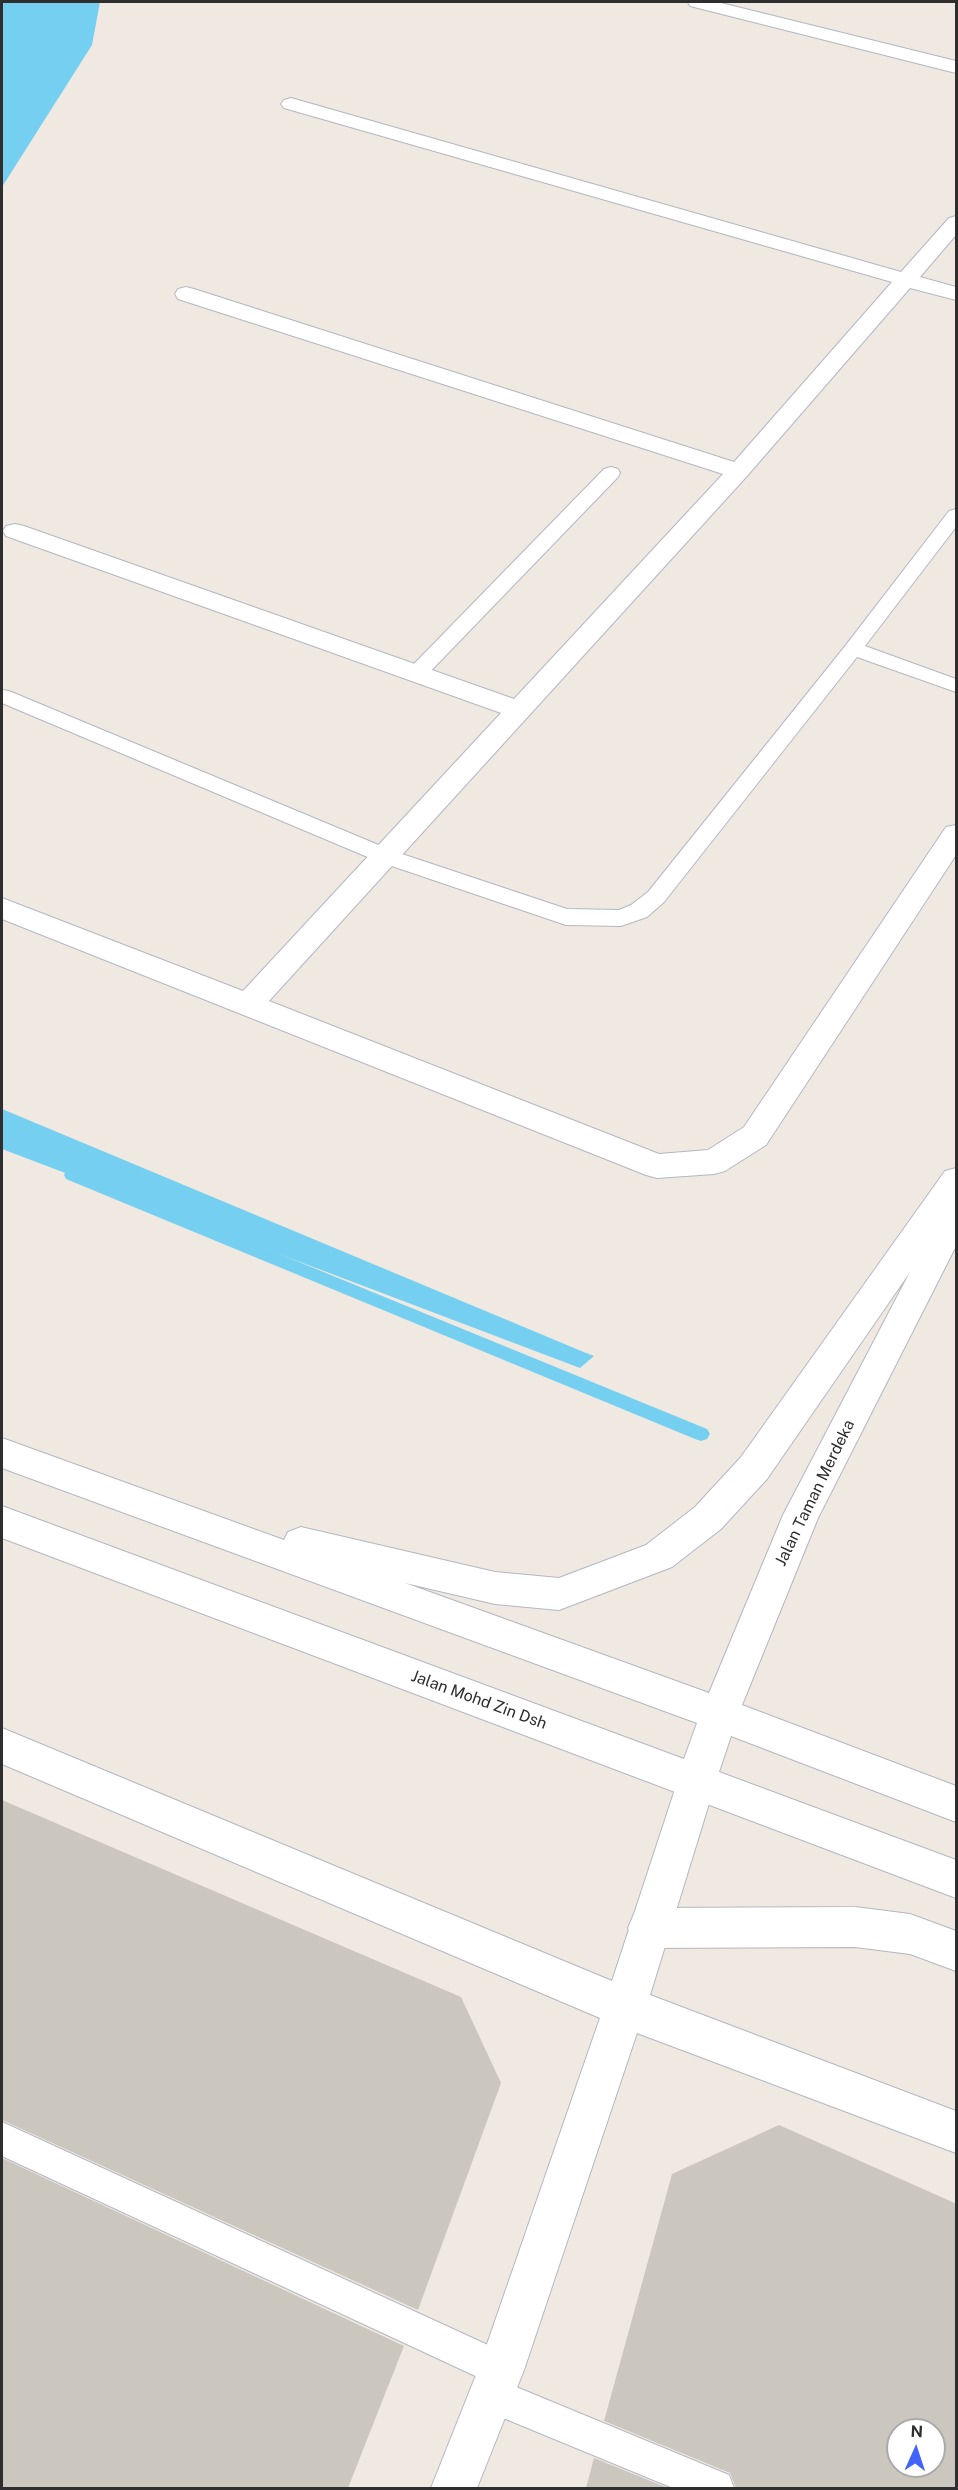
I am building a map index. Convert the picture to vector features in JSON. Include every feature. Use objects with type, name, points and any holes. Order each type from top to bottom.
[{"type":"street","points":[[697,2],[957,67]]},
{"type":"street","points":[[291,104],[957,294]]},
{"type":"street","points":[[248,1005],[739,471],[957,222]]},
{"type":"street","points":[[186,294],[739,471]]},
{"type":"street","points":[[8,534],[520,710]]},
{"type":"street","points":[[2,908],[657,1166],[714,1162],[755,1137],[957,834]]},
{"type":"street","points":[[159,1510],[495,1588],[559,1594],[659,1556],[708,1518],[753,1468],[957,1180]]},
{"type":"street","name":"Jalan Taman Merdeka","points":[[454,2488],[497,2382],[625,2007],[648,1928],[719,1714],[801,1515],[957,1215]]},
{"type":"street","points":[[2,1453],[719,1714],[957,1804]]},
{"type":"street","name":"Jalan Mohd Zin Dsh","points":[[2,1522],[957,1879]]},
{"type":"street","points":[[2,1746],[625,2007],[957,2132]]},
{"type":"street","points":[[648,1928],[855,1927],[910,1934],[957,1951]]},
{"type":"lane","points":[[417,673],[611,474]]},
{"type":"lane","points":[[2,696],[385,856],[566,917],[621,918],[639,911],[656,897],[957,515]]},
{"type":"lane","points":[[853,649],[957,686]]},
{"type":"lane","points":[[2,2139],[716,2488]]},
{"type":"water","points":[[2,2],[100,2],[92,45],[2,187]]},
{"type":"water","points":[[2,1109],[594,1356],[580,1368],[2,1149]]},
{"type":"building","points":[[2,1800],[461,1997],[501,2083],[418,2310],[2,2120]]},
{"type":"building","points":[[779,2125],[957,2204],[957,2488],[736,2488],[730,2473],[604,2421],[672,2174]]},
{"type":"building","points":[[2,2158],[404,2346],[348,2488],[2,2488]]},
{"type":"building","points":[[594,2458],[668,2488],[586,2488]]},
{"type":"waterway","points":[[72,1175],[701,1434]]}]
